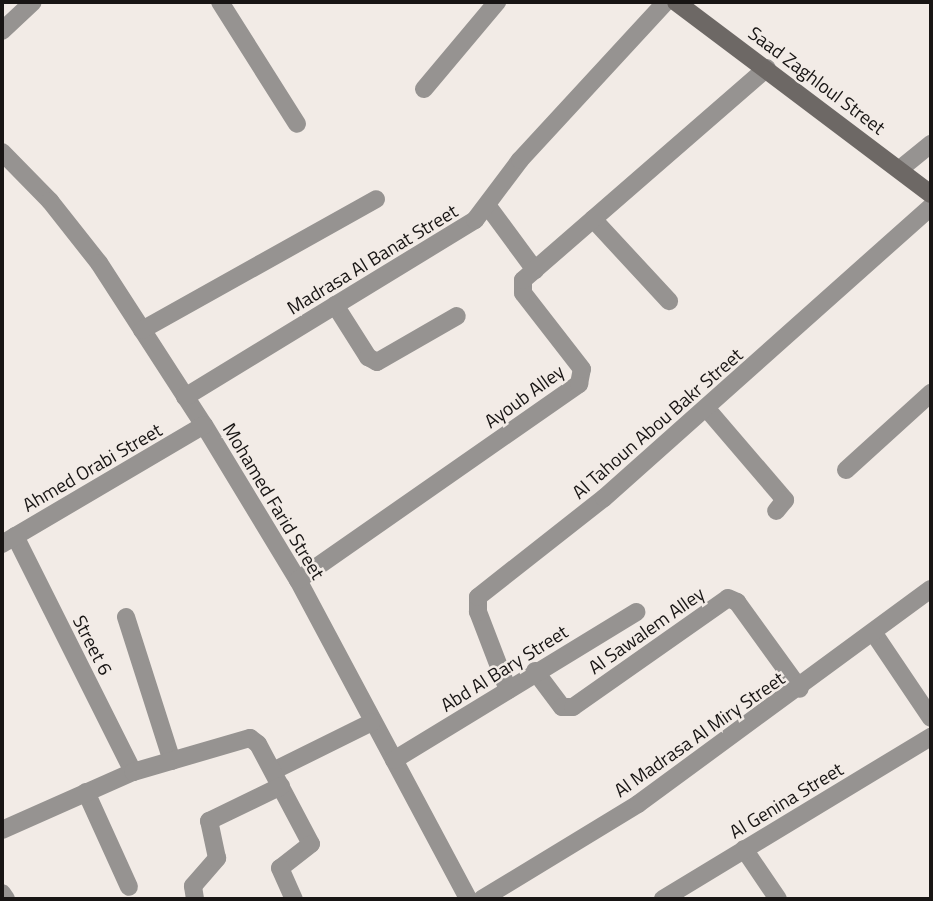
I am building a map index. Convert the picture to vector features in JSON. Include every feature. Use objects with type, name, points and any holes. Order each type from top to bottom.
[{"type":"street","points":[[2,31],[33,2]]},
{"type":"street","points":[[220,2],[297,124]]},
{"type":"street","points":[[424,89],[497,2]]},
{"type":"street","name":"Madrasa Al Banat Street","points":[[185,397],[475,220],[520,160],[666,2]]},
{"type":"street","name":"Saad Zaghloul Street","points":[[677,2],[931,194]]},
{"type":"street","points":[[487,205],[535,270],[767,68]]},
{"type":"street","points":[[900,169],[931,144]]},
{"type":"street","name":"Mohamed Farid Street","points":[[2,152],[50,201],[142,330],[204,425],[298,580],[468,899]]},
{"type":"street","points":[[142,330],[376,199]]},
{"type":"street","name":"Al Tahoun Abou Bakr Street","points":[[508,690],[478,612],[478,597],[604,498],[707,409],[931,206]]},
{"type":"street","points":[[593,219],[669,301]]},
{"type":"street","name":"Ayoub Alley","points":[[298,580],[583,380],[582,369],[523,293],[523,279],[535,270]]},
{"type":"street","points":[[335,305],[368,357],[377,362],[457,316]]},
{"type":"street","points":[[846,470],[931,393]]},
{"type":"street","points":[[707,409],[785,499],[776,511]]},
{"type":"street","name":"Ahmed Orabi Street","points":[[8,540],[204,425]]},
{"type":"street","name":"Street 6","points":[[8,540],[133,772]]},
{"type":"street","name":"Al Madrasa Al Miry Street","points":[[482,899],[638,804],[875,635],[931,589]]},
{"type":"street","name":"Al Sawalem Alley","points":[[535,671],[562,707],[573,707],[729,598],[737,602],[800,689]]},
{"type":"street","name":"Abd Al Bary Street","points":[[394,760],[535,671],[636,612]]},
{"type":"street","points":[[126,617],[172,761]]},
{"type":"street","points":[[875,635],[931,718]]},
{"type":"street","points":[[195,899],[193,886],[216,858],[209,821],[372,722]]},
{"type":"street","name":"Al Genina Street","points":[[663,899],[931,737]]},
{"type":"street","points":[[2,830],[133,772],[250,738],[258,744],[312,844],[280,868],[294,899]]},
{"type":"street","points":[[86,792],[129,887]]},
{"type":"street","points":[[744,849],[778,899]]},
{"type":"street","points":[[2,893],[6,899]]}]
